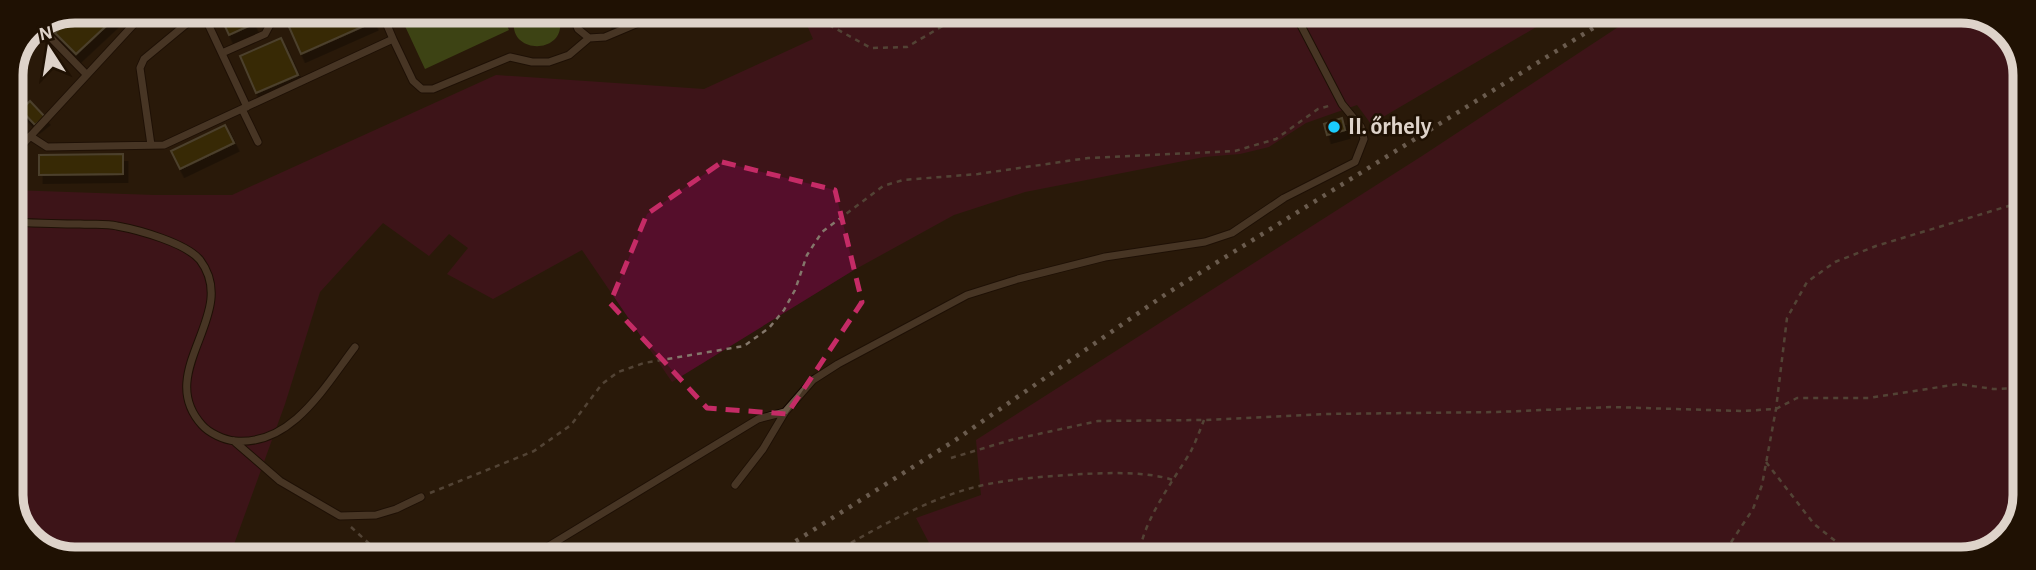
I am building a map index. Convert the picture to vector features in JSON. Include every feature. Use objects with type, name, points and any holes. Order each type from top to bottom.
[{"type":"lane","points":[[23,144],[135,23]]},
{"type":"lane","points":[[151,145],[141,68],[144,59],[188,23]]},
{"type":"lane","points":[[208,23],[258,142]]},
{"type":"lane","points":[[222,53],[265,34],[271,23]]},
{"type":"lane","points":[[386,23],[413,81],[422,89],[433,89],[510,57],[532,62],[549,62],[569,55],[589,38],[605,37],[638,23]]},
{"type":"lane","points":[[576,23],[578,29],[589,38]]},
{"type":"lane","points":[[735,485],[785,412],[813,380],[967,295],[1105,257],[1205,242],[1232,233],[1284,198],[1355,162],[1364,139],[1361,127],[1342,104],[1300,23]]},
{"type":"lane","points":[[52,39],[87,75]]},
{"type":"lane","points":[[30,136],[47,147],[164,145],[393,39]]},
{"type":"lane","points":[[23,222],[115,225],[172,242],[198,257],[211,285],[209,313],[188,369],[186,388],[194,416],[208,431],[233,441],[280,481],[340,516],[376,515],[421,497]]},
{"type":"lane","points":[[233,441],[255,439],[285,428],[307,410],[355,347]]},
{"type":"lane","points":[[546,547],[758,419],[785,412]]},
{"type":"path","points":[[825,23],[871,48],[907,47],[949,23]]},
{"type":"path","points":[[421,497],[534,451],[571,425],[602,384],[618,372],[644,363],[744,346],[769,328],[784,310],[795,290],[807,255],[822,232],[883,186],[903,180],[978,174],[1088,158],[1235,151],[1276,139],[1318,109],[1342,104]]},
{"type":"path","points":[[1728,547],[1753,509],[1762,485],[1776,409],[1787,318],[1807,282],[1835,262],[1876,246],[2013,205]]},
{"type":"path","points":[[951,458],[1011,440],[1098,421],[1611,407],[1741,411],[1776,409],[1797,398],[1869,398],[1959,384],[1993,389],[2013,388]]},
{"type":"path","points":[[1139,547],[1205,420]]},
{"type":"path","points":[[1766,462],[1814,524],[1843,547]]},
{"type":"path","points":[[846,547],[915,510],[956,493],[993,484],[1045,476],[1103,473],[1161,476],[1172,480]]},
{"type":"path","points":[[340,516],[373,547]]},
{"type":"highlighted area","points":[[722,162],[835,190],[862,302],[787,414],[707,408],[610,303],[647,214]]},
{"type":"shaded area","points":[[404,23],[506,23],[509,30],[425,69]]},
{"type":"shaded area","points":[[515,23],[559,23],[560,26],[556,37],[548,44],[537,46],[526,44],[518,37]]},
{"type":"shaded area","points":[[806,23],[1543,23],[1371,124],[1357,105],[1306,123],[1269,147],[1025,192],[954,215],[854,270],[672,382],[582,250],[493,299],[447,274],[468,248],[449,234],[429,256],[383,223],[320,292],[285,404],[233,547],[75,547],[55,543],[46,538],[28,518],[23,498],[23,190],[232,195],[496,75],[704,89],[813,39]]},
{"type":"shaded area","points":[[1624,23],[1961,23],[1984,28],[2006,49],[2013,72],[2013,495],[2008,518],[1993,536],[1984,542],[1961,547],[931,547],[916,518],[981,495],[976,440],[1422,156]]},
{"type":"building","points":[[109,23],[76,54],[55,33],[65,24]]},
{"type":"building","points":[[224,23],[253,23],[253,24],[229,35]]},
{"type":"building","points":[[287,23],[371,23],[301,54]]},
{"type":"building","points":[[281,38],[298,75],[256,93],[240,56]]},
{"type":"building","points":[[30,101],[45,117],[35,125],[23,112],[23,108]]},
{"type":"building","name":"II. őrhely","points":[[1342,118],[1345,130],[1327,135],[1324,124]]},
{"type":"building","points":[[225,125],[234,143],[180,169],[171,151]]},
{"type":"building","points":[[123,154],[123,174],[39,175],[39,155]]},
{"type":"railway","points":[[786,547],[954,441],[1166,294],[1601,23]]},
{"type":"place","name":"II. őrhely","points":[[1334,127]]}]
